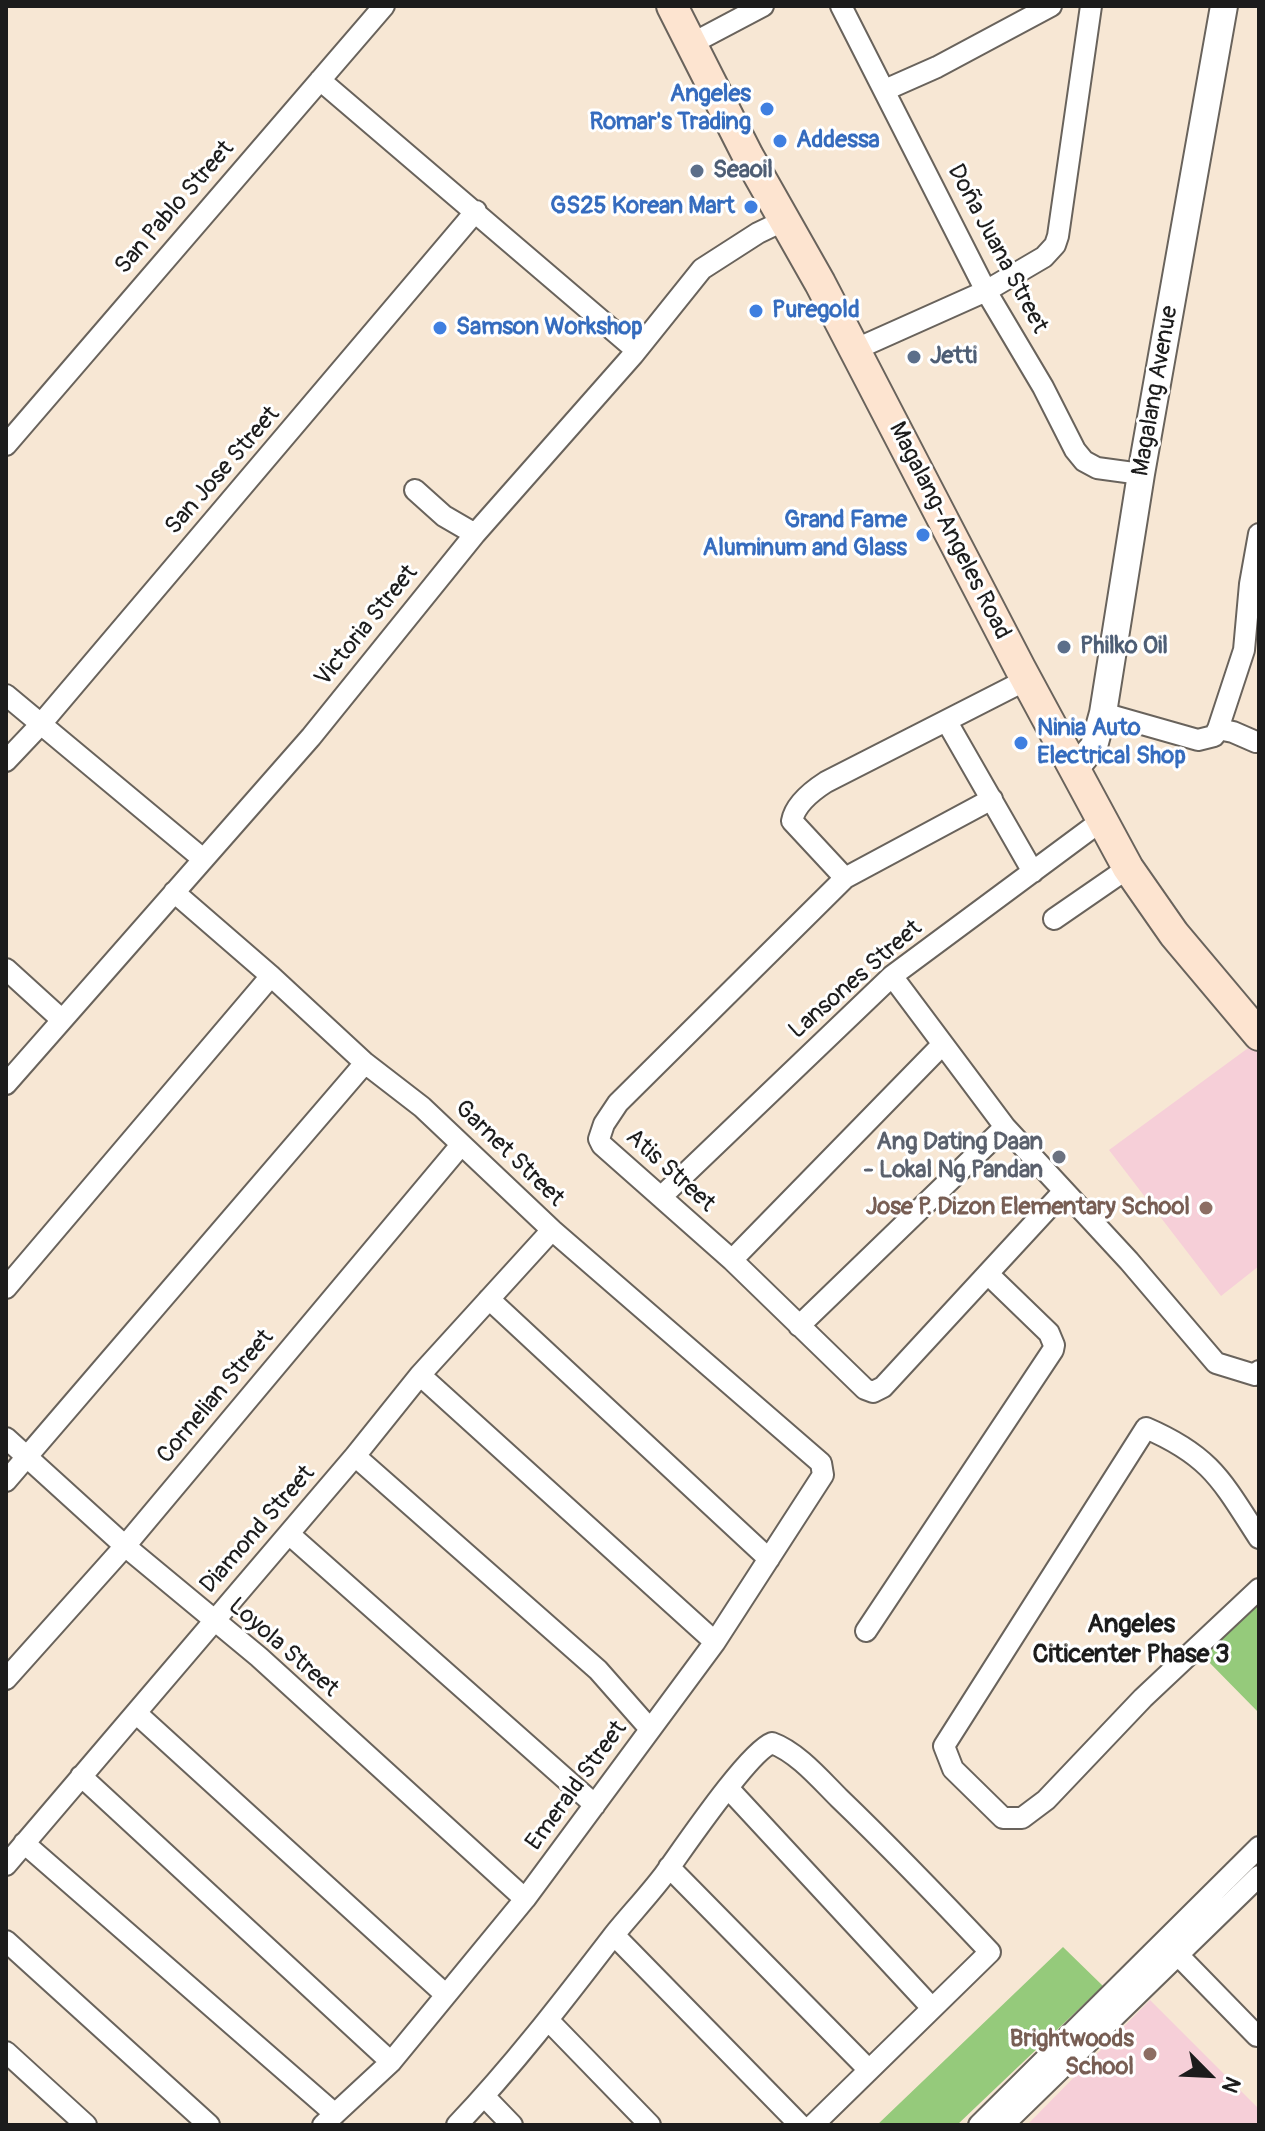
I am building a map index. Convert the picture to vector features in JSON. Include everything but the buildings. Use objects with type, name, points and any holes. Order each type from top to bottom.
[{"type":"main road","name":"Magalang-Angeles Road","points":[[672,6],[1101,821],[1128,868],[1174,934],[1259,1035]]},
{"type":"street","name":"San Pablo Street","points":[[6,445],[384,6]]},
{"type":"street","points":[[691,44],[763,6]]},
{"type":"street","name":"Doña Juana Street","points":[[841,6],[986,291],[1043,387],[1075,450],[1084,461],[1097,468],[1141,474]]},
{"type":"street","points":[[885,90],[937,67],[1051,6]]},
{"type":"street","points":[[854,350],[986,291],[1044,257],[1055,245],[1091,6]]},
{"type":"street","name":"Magalang Avenue","points":[[1074,770],[1088,757],[1095,744],[1103,713],[1141,474],[1224,6]]},
{"type":"street","points":[[320,80],[636,350]]},
{"type":"street","name":"San Jose Street","points":[[6,761],[41,724],[476,211]]},
{"type":"street","name":"Victoria Street","points":[[6,1084],[311,737],[475,534],[548,455],[702,269],[758,233],[783,221]]},
{"type":"street","points":[[415,490],[444,516],[475,534]]},
{"type":"street","points":[[1103,713],[1198,740],[1214,736],[1244,650],[1250,584],[1259,534]]},
{"type":"street","points":[[845,878],[792,821],[794,811],[826,782],[1026,680]]},
{"type":"street","points":[[6,695],[203,859]]},
{"type":"street","points":[[947,722],[1033,872]]},
{"type":"street","points":[[1218,729],[1256,742]]},
{"type":"street","name":"Atis Street","points":[[988,1274],[883,1387],[873,1392],[865,1389],[732,1260],[602,1145],[599,1139],[604,1124],[618,1103],[845,878],[992,799]]},
{"type":"street","name":"Lansones Street","points":[[661,1197],[892,976],[1101,821]]},
{"type":"street","points":[[1054,919],[1128,868]]},
{"type":"street","name":"Garnet Street","points":[[174,892],[365,1063],[422,1107],[552,1230],[808,1453]]},
{"type":"street","points":[[6,969],[61,1019]]},
{"type":"street","points":[[6,1288],[271,976]]},
{"type":"street","points":[[892,976],[1005,1127],[1216,1363],[1255,1375],[1259,1371]]},
{"type":"street","points":[[732,1260],[942,1045]]},
{"type":"street","points":[[6,1481],[365,1063]]},
{"type":"street","points":[[799,1326],[1005,1127]]},
{"type":"street","name":"Cornelian Street","points":[[6,1679],[125,1546],[461,1145]]},
{"type":"street","points":[[866,1631],[1053,1350],[1049,1333],[988,1274],[1064,1191]]},
{"type":"street","name":"Diamond Street","points":[[6,1865],[355,1456],[420,1375],[552,1230]]},
{"type":"street","points":[[489,1299],[769,1559]]},
{"type":"street","points":[[420,1375],[715,1642]]},
{"type":"street","points":[[1259,1538],[1218,1475],[1176,1441],[1146,1428],[944,1746],[953,1769],[1003,1818],[1022,1818],[1046,1800],[1143,1698],[1259,1589]]},
{"type":"street","name":"Loyola Street","points":[[6,1438],[125,1546],[259,1657],[525,1899]]},
{"type":"street","name":"Emerald Street","points":[[329,2120],[391,2062],[525,1899],[715,1642],[823,1475],[821,1463],[808,1453]]},
{"type":"street","points":[[355,1456],[598,1670],[650,1729]]},
{"type":"street","points":[[289,1534],[595,1805]]},
{"type":"street","points":[[136,1713],[446,1995]]},
{"type":"street","points":[[457,2125],[549,2021],[728,1788],[764,1747],[772,1743],[814,1774],[897,1853],[990,1952],[813,2125]]},
{"type":"street","points":[[81,1776],[391,2062]]},
{"type":"street","points":[[728,1788],[932,2008]]},
{"type":"street","points":[[24,1843],[329,2120]]},
{"type":"street","points":[[979,2125],[1259,1847]]},
{"type":"street","points":[[669,1867],[869,2070]]},
{"type":"street","points":[[1003,2125],[1259,1876]]},
{"type":"street","points":[[614,1935],[800,2125]]},
{"type":"street","points":[[6,1941],[209,2125]]},
{"type":"street","points":[[1177,1954],[1257,2036]]},
{"type":"street","points":[[549,2021],[650,2125]]},
{"type":"street","points":[[6,2052],[86,2125]]},
{"type":"street","points":[[484,2096],[512,2125]]},
{"type":"shaded area","name":"Jose P. Dizon Elementary School","points":[[1255,1043],[1259,1048],[1259,1266],[1221,1296],[1109,1150]]},
{"type":"shaded area","name":"Brightwoods School","points":[[1150,2000],[1259,2109],[1259,2125],[1027,2125]]},
{"type":"green space","points":[[1259,1600],[1259,1713],[1202,1655]]},
{"type":"green space","points":[[1063,1947],[1103,1986],[957,2125],[877,2125]]},
{"type":"place","name":"Angeles Romar's Trading","points":[[767,109]]},
{"type":"place","name":"Addessa","points":[[780,141]]},
{"type":"place","name":"Seaoil","points":[[697,171]]},
{"type":"place","name":"GS25 Korean Mart","points":[[751,207]]},
{"type":"place","name":"Puregold","points":[[756,311]]},
{"type":"place","name":"Samson Workshop","points":[[440,328]]},
{"type":"place","name":"Jetti","points":[[914,357]]},
{"type":"place","name":"Grand Fame Aluminum and Glass","points":[[923,535]]},
{"type":"place","name":"Philko Oil","points":[[1064,647]]},
{"type":"place","name":"Ninia Auto Electrical Shop","points":[[1021,743]]},
{"type":"place","name":"Ang Dating Daan - Lokal Ng Pandan","points":[[1059,1157]]},
{"type":"place","name":"Jose P. Dizon Elementary School","points":[[1206,1208]]},
{"type":"place","name":"Brightwoods School","points":[[1150,2054]]},
{"type":"district","name":"Angeles Citicenter Phase 3","points":[[1131,1640]]}]
